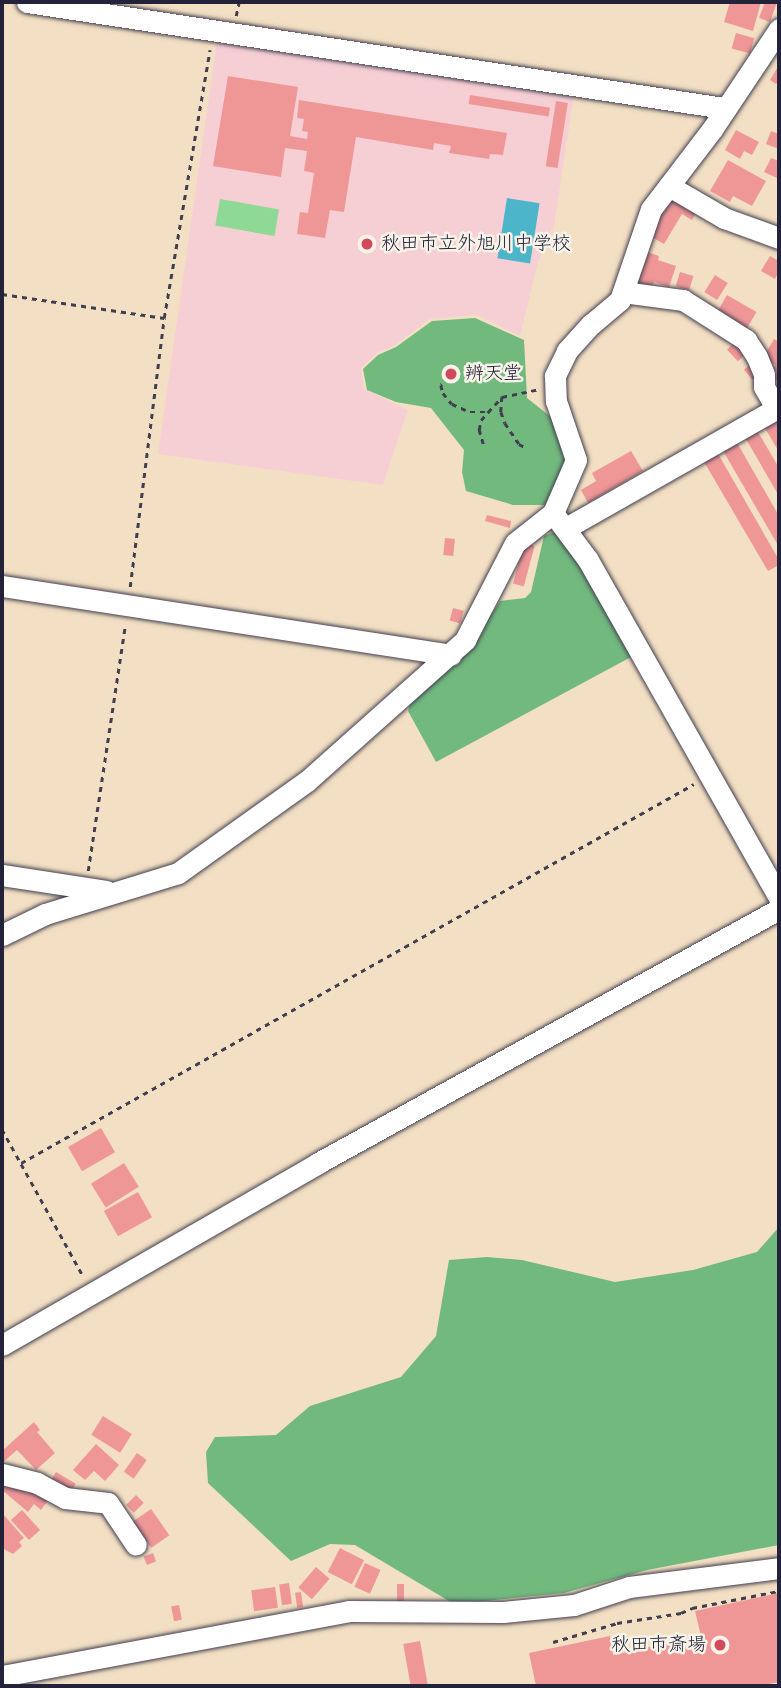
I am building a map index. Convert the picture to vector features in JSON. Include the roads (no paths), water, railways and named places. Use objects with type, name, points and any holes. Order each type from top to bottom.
[{"type":"street","points":[[27,2],[724,107]]},
{"type":"street","points":[[779,29],[724,107],[713,128],[652,209],[620,300],[591,324],[567,351],[555,376],[556,401],[576,460],[560,520],[779,897]]},
{"type":"street","points":[[669,186],[724,218],[779,237]]},
{"type":"street","points":[[2,935],[44,914],[178,873],[307,781],[466,640],[515,543],[778,407],[764,387],[757,357],[746,340],[683,300],[623,292]]},
{"type":"street","points":[[2,586],[451,654]]},
{"type":"street","points":[[2,875],[112,892]]},
{"type":"street","points":[[2,1345],[318,1163],[779,909]]},
{"type":"street","points":[[2,1474],[37,1483],[65,1498],[108,1503],[136,1545]]},
{"type":"street","points":[[2,1676],[349,1611],[503,1612],[574,1605],[629,1587],[779,1568]]},
{"type":"water","points":[[507,198],[540,203],[530,263],[497,258]]},
{"type":"place","name":"秋田市立外旭川中学校","points":[[367,244]]},
{"type":"place","name":"辨天堂","points":[[451,374]]},
{"type":"place","name":"秋田市斎場","points":[[720,1645]]}]
